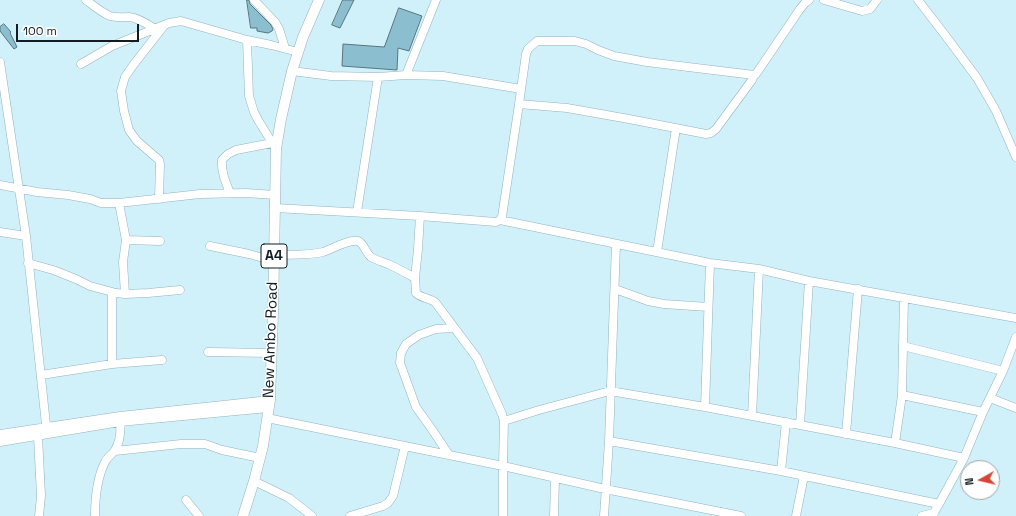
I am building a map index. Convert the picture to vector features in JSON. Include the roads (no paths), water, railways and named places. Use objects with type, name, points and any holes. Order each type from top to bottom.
[{"type":"main road","name":"New Ambo Road","points":[[243,516],[263,446],[268,409],[272,353],[275,208],[274,146],[292,71],[305,31],[319,0]]},
{"type":"street","points":[[86,0],[111,16],[138,19],[155,29]]},
{"type":"street","points":[[254,0],[275,22],[279,29],[285,48]]},
{"type":"street","points":[[406,76],[436,0]]},
{"type":"street","points":[[519,104],[567,108],[706,134],[711,133],[752,80],[800,9],[809,0]]},
{"type":"street","points":[[824,0],[862,11],[870,9],[877,0]]},
{"type":"street","points":[[918,0],[977,78],[996,111],[1016,157]]},
{"type":"street","points":[[81,64],[112,46],[174,22],[181,22],[298,52]]},
{"type":"street","points":[[159,199],[160,160],[137,141],[129,130],[121,91],[125,77],[164,25]]},
{"type":"street","points":[[230,194],[221,166],[222,160],[228,154],[236,150],[274,146],[254,112],[249,96],[247,40]]},
{"type":"street","points":[[500,220],[502,217],[526,54],[528,49],[537,42],[575,41],[614,56],[647,62],[754,75]]},
{"type":"street","points":[[0,62],[26,236],[47,431]]},
{"type":"street","points":[[292,71],[332,76],[443,76],[521,89]]},
{"type":"street","points":[[357,212],[378,77]]},
{"type":"street","points":[[657,252],[676,128]]},
{"type":"street","points":[[0,185],[68,195],[90,199],[101,203],[119,203],[200,194],[275,195]]},
{"type":"street","points":[[119,203],[126,240],[123,262],[125,294]]},
{"type":"street","points":[[275,208],[496,222],[500,220],[710,263],[759,269],[808,281],[1016,318]]},
{"type":"street","points":[[420,216],[415,278],[416,293],[435,302],[477,358],[504,421],[503,516]]},
{"type":"street","points":[[0,232],[26,236]]},
{"type":"street","points":[[126,240],[160,241]]},
{"type":"street","points":[[210,246],[274,258],[323,252],[349,242],[356,241],[360,242],[364,246],[366,252],[372,258],[389,264],[415,278]]},
{"type":"street","points":[[604,516],[609,441],[616,244]]},
{"type":"street","points":[[28,263],[53,270],[90,286],[116,293],[148,293],[180,290]]},
{"type":"street","points":[[705,407],[710,263]]},
{"type":"street","points":[[752,416],[759,269]]},
{"type":"street","points":[[800,425],[808,281]]},
{"type":"street","points":[[615,289],[648,301],[664,304],[708,307]]},
{"type":"street","points":[[846,434],[858,290]]},
{"type":"street","points":[[112,292],[112,364]]},
{"type":"street","points":[[895,442],[902,395],[904,298]]},
{"type":"street","points":[[449,455],[416,407],[400,363],[401,353],[406,344],[419,335],[436,329],[454,328]]},
{"type":"street","points":[[922,516],[933,514],[964,458],[983,412],[1003,371],[1016,337]]},
{"type":"street","points":[[903,346],[1003,371]]},
{"type":"street","points":[[208,352],[272,353]]},
{"type":"street","points":[[41,375],[112,364],[162,360]]},
{"type":"street","points":[[504,421],[610,391],[895,442],[964,458]]},
{"type":"street","points":[[902,395],[983,412]]},
{"type":"street","points":[[990,398],[1016,408]]},
{"type":"street","points":[[0,434],[47,431],[120,419],[268,409],[405,446],[741,516]]},
{"type":"street","points":[[95,516],[95,501],[100,473],[106,459],[115,451],[119,442],[120,419]]},
{"type":"street","points":[[781,471],[786,422]]},
{"type":"street","points":[[0,442],[38,436],[47,431]]},
{"type":"street","points":[[38,436],[41,496],[40,516]]},
{"type":"street","points":[[609,441],[781,471],[939,504]]},
{"type":"street","points":[[115,451],[181,444],[205,444],[222,450],[260,458]]},
{"type":"street","points":[[350,516],[383,506],[393,496],[405,446]]},
{"type":"street","points":[[796,516],[804,476]]},
{"type":"street","points":[[554,478],[554,516]]},
{"type":"street","points":[[254,481],[289,498],[312,516]]},
{"type":"street","points":[[186,500],[199,516]]}]
